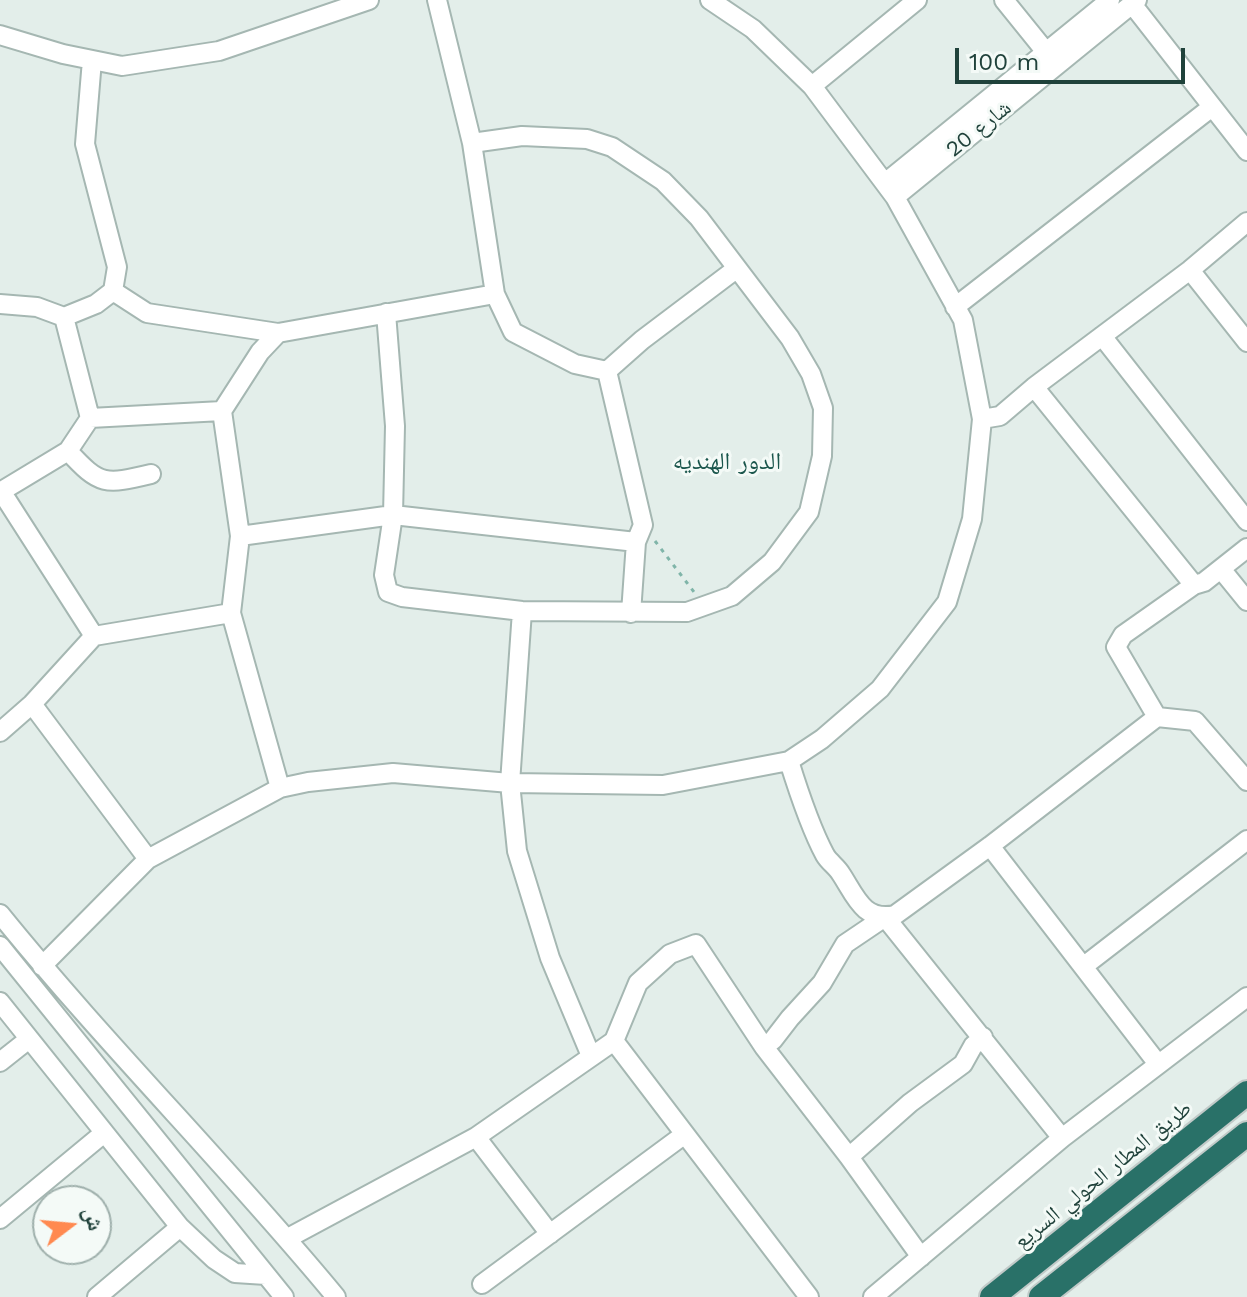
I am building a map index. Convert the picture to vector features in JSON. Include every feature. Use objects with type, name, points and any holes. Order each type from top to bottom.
[{"type":"highway","name":"طريق المطار الحولي السريع","points":[[992,1297],[1247,1093]]},
{"type":"highway","points":[[1041,1297],[1247,1134]]},
{"type":"street","points":[[0,35],[122,66],[219,51],[328,6],[369,0]]},
{"type":"street","points":[[437,0],[472,143],[495,294],[513,332],[575,364],[607,371]]},
{"type":"street","points":[[812,86],[917,0]]},
{"type":"street","points":[[1004,0],[1046,52]]},
{"type":"street","name":"شارع 20","points":[[890,190],[1046,52],[1110,0]]},
{"type":"street","points":[[1135,2],[1247,151]]},
{"type":"street","name":"شارع 20","points":[[890,190],[1135,2]]},
{"type":"street","points":[[42,966],[148,859],[280,788],[393,773],[510,783],[663,785],[789,761],[822,739],[880,689],[947,602],[972,519],[982,419],[963,320],[890,190],[812,86],[773,46],[723,3]]},
{"type":"street","points":[[0,304],[37,307],[64,317],[96,304],[113,291],[117,267],[85,144],[92,60]]},
{"type":"street","points":[[955,307],[1212,107]]},
{"type":"street","points":[[386,313],[395,426],[393,515],[384,575],[388,592],[402,597],[522,611],[687,612],[732,596],[772,562],[809,512],[822,456],[823,408],[811,374],[790,338],[699,218],[663,181],[612,147],[587,139],[562,136],[522,136],[472,143]]},
{"type":"street","points":[[982,419],[1000,416],[1190,270],[1247,222]]},
{"type":"street","points":[[607,371],[642,340],[736,269]]},
{"type":"street","points":[[1190,270],[1247,342]]},
{"type":"street","points":[[113,291],[147,313],[278,333],[495,294]]},
{"type":"street","points":[[64,317],[90,418],[68,451],[1,492],[94,636]]},
{"type":"street","points":[[278,333],[260,352],[222,411],[240,536],[231,613],[280,788]]},
{"type":"street","points":[[1102,336],[1247,521]]},
{"type":"street","points":[[607,371],[640,533],[631,613]]},
{"type":"street","points":[[1034,387],[1194,585]]},
{"type":"street","points":[[90,418],[222,411]]},
{"type":"street","points":[[68,451],[89,474],[102,480],[116,482],[151,474]]},
{"type":"street","points":[[240,536],[393,515],[640,533]]},
{"type":"street","points":[[1157,717],[1116,647],[1123,635],[1194,585],[1204,582],[1247,548]]},
{"type":"street","points":[[1221,569],[1247,601]]},
{"type":"street","points":[[522,611],[510,783],[517,851],[550,958],[591,1056]]},
{"type":"street","points":[[0,731],[32,704],[94,636],[231,613]]},
{"type":"street","points":[[32,704],[148,859]]},
{"type":"street","points":[[764,1047],[822,983],[845,944],[885,917],[895,915],[990,846],[1157,717],[1195,721],[1247,781]]},
{"type":"street","points":[[789,761],[798,791],[826,856],[841,873],[854,898],[869,912],[885,917],[1062,1138]]},
{"type":"street","points":[[1084,966],[1247,840]]},
{"type":"street","points":[[990,846],[1158,1064]]},
{"type":"street","points":[[0,914],[61,990],[288,1238],[336,1297]]},
{"type":"street","points":[[288,1238],[476,1137],[614,1041],[638,983],[670,954],[696,944],[764,1047],[921,1257]]},
{"type":"street","points":[[0,946],[284,1297]]},
{"type":"street","points":[[46,1003],[61,990]]},
{"type":"street","points":[[873,1297],[1062,1138],[1247,997]]},
{"type":"street","points":[[0,1002],[180,1227],[214,1259],[235,1273],[266,1275]]},
{"type":"street","points":[[849,1157],[910,1103],[963,1064],[973,1046],[983,1037]]},
{"type":"street","points":[[0,1062],[29,1039]]},
{"type":"street","points":[[614,1041],[809,1297]]},
{"type":"street","points":[[0,1219],[104,1133]]},
{"type":"street","points":[[482,1284],[685,1134]]},
{"type":"street","points":[[476,1137],[550,1234]]},
{"type":"street","points":[[97,1297],[180,1227]]},
{"type":"path","points":[[640,533],[704,606]]},
{"type":"district","name":"الدور الهنديه","points":[[727,462]]}]
